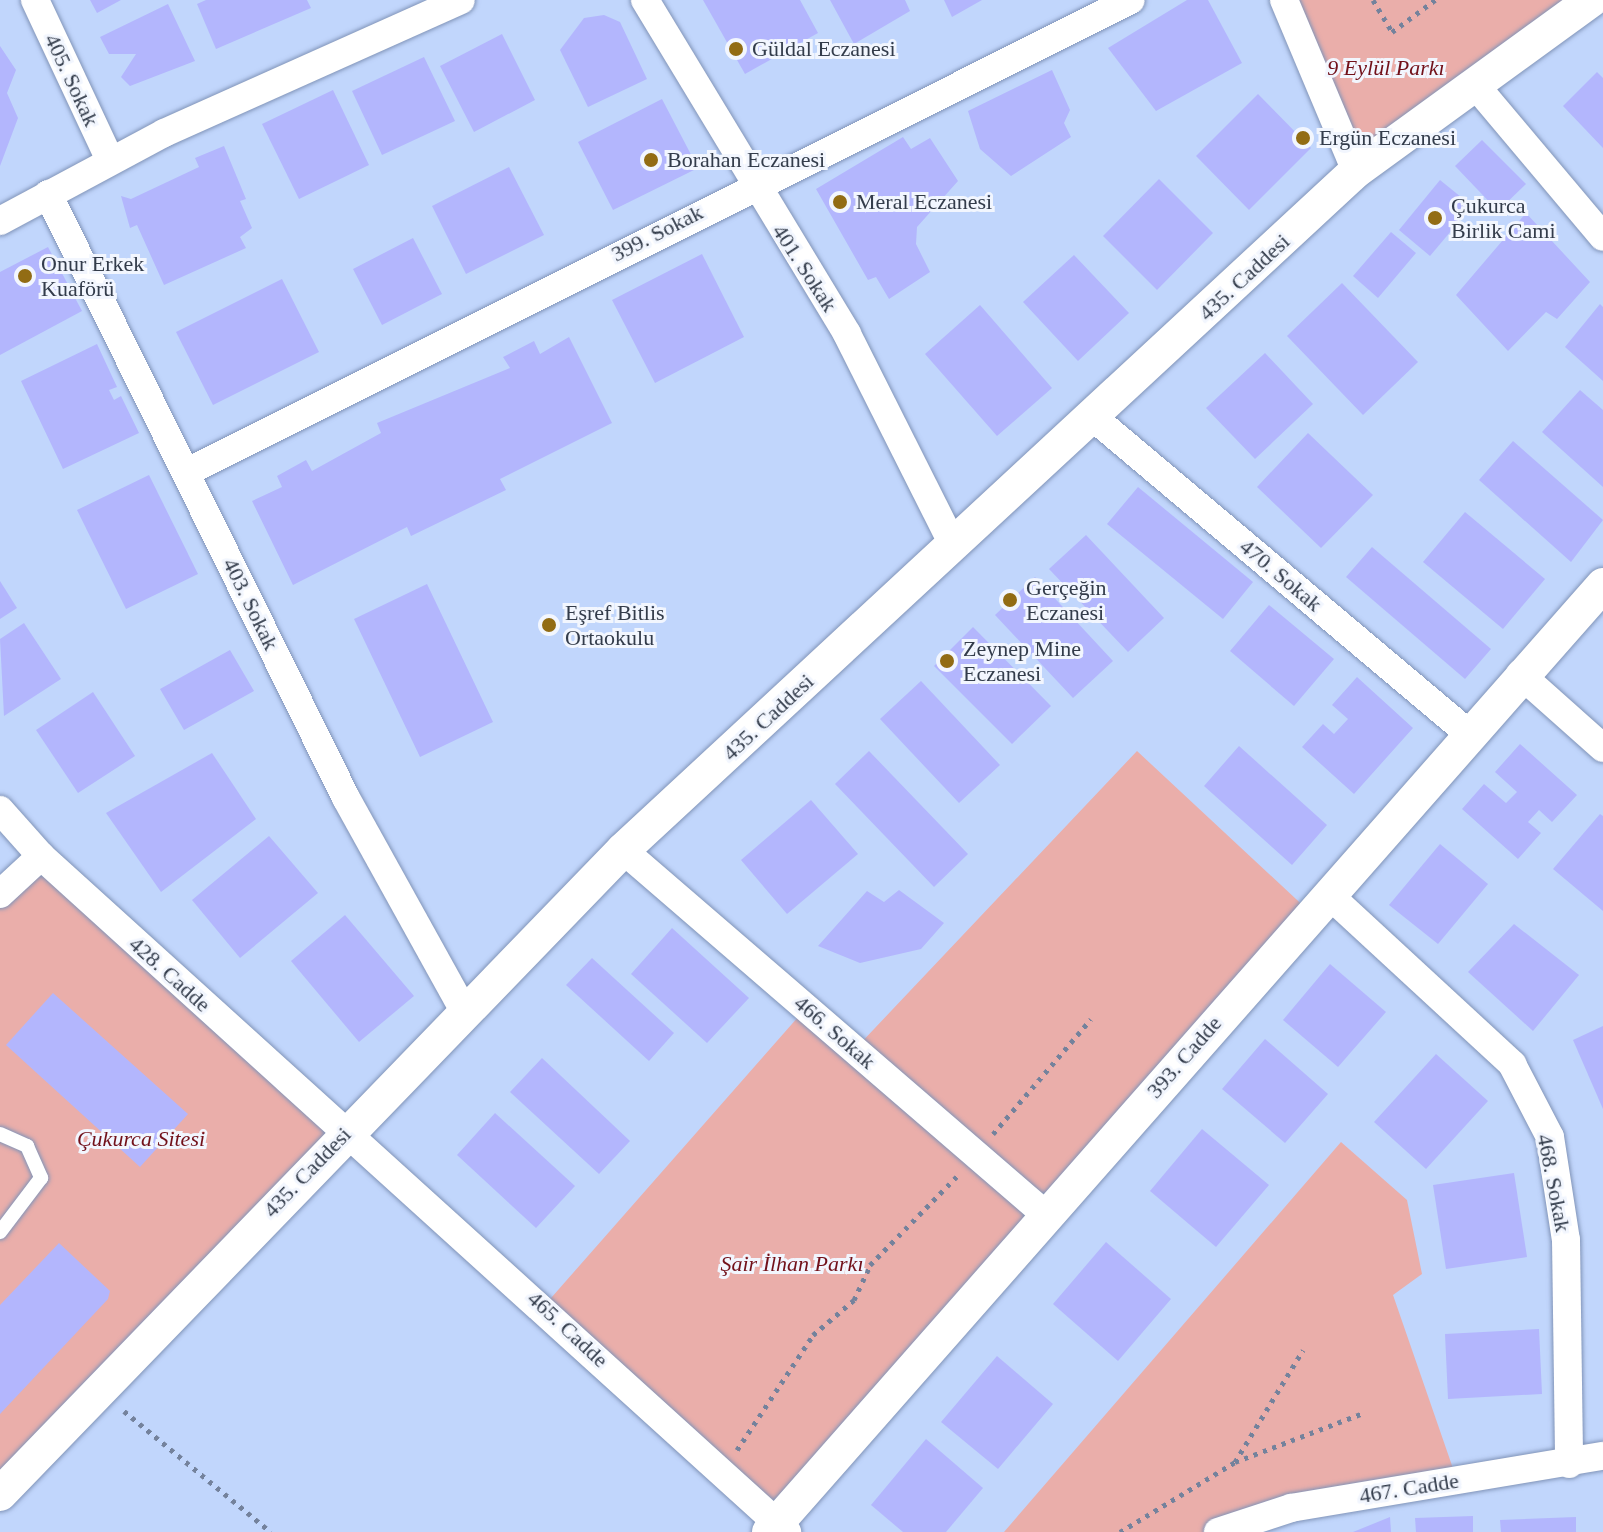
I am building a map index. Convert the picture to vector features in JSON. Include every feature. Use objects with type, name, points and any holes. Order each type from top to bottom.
[{"type":"street","name":"405. Sokak","points":[[35,0],[110,160]]},
{"type":"street","points":[[0,221],[110,160],[461,0]]},
{"type":"street","name":"401. Sokak","points":[[645,0],[752,185],[847,334],[952,543]]},
{"type":"street","name":"399. Sokak","points":[[187,472],[752,185],[1131,0]]},
{"type":"street","points":[[1284,0],[1356,171]]},
{"type":"street","name":"435. Caddesi","points":[[0,1494],[463,1009],[623,850],[952,543],[1094,418],[1356,171],[1591,0]]},
{"type":"street","points":[[1476,86],[1603,237]]},
{"type":"street","name":"403. Sokak","points":[[48,194],[346,798],[463,1009]]},
{"type":"street","name":"470. Sokak","points":[[1094,418],[1468,733]]},
{"type":"street","name":"393. Cadde","points":[[777,1529],[1046,1215],[1520,674],[1603,585]]},
{"type":"street","points":[[1520,674],[1603,748]]},
{"type":"street","name":"428. Cadde","points":[[0,810],[41,856],[345,1133]]},
{"type":"street","name":"466. Sokak","points":[[623,850],[1046,1215]]},
{"type":"street","points":[[0,894],[41,856]]},
{"type":"street","name":"468. Sokak","points":[[1328,894],[1512,1064],[1550,1137],[1566,1240],[1569,1464]]},
{"type":"street","name":"465. Cadde","points":[[345,1133],[720,1470],[777,1529]]},
{"type":"street","name":"467. Cadde","points":[[1218,1532],[1291,1508],[1603,1456]]},
{"type":"lane","points":[[0,1134],[27,1146],[41,1178],[0,1232]]},
{"type":"path","points":[[1373,0],[1392,32],[1435,0]]},
{"type":"path","points":[[720,1470],[766,1416],[813,1335],[854,1300],[870,1265],[901,1240],[1091,1019]]},
{"type":"path","points":[[1235,1462],[1303,1350]]},
{"type":"path","points":[[99,1391],[271,1532]]},
{"type":"path","points":[[1120,1532],[1235,1462],[1363,1413]]},
{"type":"green space","name":"9 Eylül Parkı","points":[[1284,0],[1591,0],[1356,171]]},
{"type":"green space","name":"Şair İlhan Parkı","points":[[1137,751],[1311,913],[777,1523],[544,1306],[806,1008],[857,1047]]},
{"type":"green space","name":"Çukurca Sitesi","points":[[41,856],[345,1133],[0,1494],[0,894]]},
{"type":"green space","points":[[1341,1142],[1407,1200],[1422,1274],[1393,1295],[1457,1480],[1218,1532],[1004,1532]]},
{"type":"building","points":[[90,0],[121,0],[97,13]]},
{"type":"building","points":[[206,0],[307,0],[311,8],[216,49],[197,4]]},
{"type":"building","points":[[703,0],[800,0],[818,33],[745,74]]},
{"type":"building","points":[[830,0],[905,0],[910,11],[854,44]]},
{"type":"building","points":[[944,0],[982,0],[952,17]]},
{"type":"building","points":[[1187,0],[1208,0],[1242,63],[1156,111],[1108,48]]},
{"type":"building","points":[[168,4],[195,61],[130,86],[121,77],[136,54],[109,54],[100,37]]},
{"type":"building","points":[[604,15],[620,22],[647,79],[588,107],[560,50],[584,18]]},
{"type":"building","points":[[502,34],[535,100],[474,132],[440,66]]},
{"type":"building","points":[[0,46],[16,70],[7,93],[18,118],[0,166]]},
{"type":"building","points":[[424,57],[455,121],[382,155],[352,91]]},
{"type":"building","points":[[1052,70],[1070,110],[1064,123],[1071,137],[1011,176],[980,149],[968,111]]},
{"type":"building","points":[[1597,72],[1603,78],[1603,148],[1563,106]]},
{"type":"building","points":[[333,90],[369,165],[299,199],[262,124]]},
{"type":"building","points":[[1258,94],[1311,148],[1249,210],[1196,156]]},
{"type":"building","points":[[662,99],[698,168],[613,210],[578,142]]},
{"type":"building","points":[[903,137],[911,149],[930,138],[958,181],[917,227],[916,244],[930,272],[889,299],[876,277],[868,280],[816,189]]},
{"type":"building","points":[[1482,140],[1526,184],[1498,211],[1455,166]]},
{"type":"building","points":[[224,146],[246,199],[240,201],[252,228],[240,237],[246,248],[164,285],[137,225],[130,228],[121,196],[131,199],[199,167],[195,158]]},
{"type":"building","points":[[509,167],[544,235],[466,274],[432,206]]},
{"type":"building","points":[[1159,179],[1213,233],[1157,290],[1103,236]]},
{"type":"building","name":"Çukurca Birlik Cami","points":[[1440,180],[1472,206],[1430,256],[1399,230]]},
{"type":"building","points":[[1526,213],[1590,282],[1557,319],[1546,312],[1508,351],[1456,295]]},
{"type":"building","points":[[1391,232],[1416,253],[1378,298],[1353,276]]},
{"type":"building","points":[[413,238],[442,294],[382,325],[353,269]]},
{"type":"building","points":[[48,247],[82,311],[0,355],[0,272]]},
{"type":"building","points":[[702,254],[744,337],[655,383],[612,300]]},
{"type":"building","points":[[1074,255],[1129,313],[1078,361],[1023,302]]},
{"type":"building","points":[[282,279],[319,352],[213,405],[176,332]]},
{"type":"building","points":[[1342,283],[1418,362],[1363,415],[1287,336]]},
{"type":"building","points":[[1600,304],[1603,307],[1603,381],[1565,347]]},
{"type":"building","points":[[980,305],[1052,388],[997,436],[925,354]]},
{"type":"building","points":[[569,337],[612,423],[500,479],[506,490],[411,536],[407,527],[293,585],[252,501],[282,487],[277,476],[306,460],[312,471],[381,433],[377,423],[510,368],[503,357],[534,341],[540,354]]},
{"type":"building","points":[[97,344],[117,387],[109,390],[114,400],[121,396],[139,433],[63,469],[21,381]]},
{"type":"building","points":[[1265,353],[1313,404],[1255,459],[1206,408]]},
{"type":"building","points":[[1580,390],[1603,410],[1603,487],[1542,432]]},
{"type":"building","points":[[1308,433],[1373,495],[1321,548],[1257,487]]},
{"type":"building","points":[[1513,441],[1603,520],[1571,562],[1479,480]]},
{"type":"building","points":[[149,475],[198,574],[126,609],[77,510]]},
{"type":"building","points":[[1138,487],[1253,582],[1223,619],[1107,524]]},
{"type":"building","points":[[1465,512],[1545,579],[1503,629],[1423,562]]},
{"type":"building","points":[[1086,535],[1164,618],[1128,652],[1049,569]]},
{"type":"building","points":[[1372,547],[1491,649],[1465,679],[1346,577]]},
{"type":"building","points":[[1035,577],[1113,661],[1073,698],[995,615]]},
{"type":"building","points":[[0,581],[17,608],[0,619]]},
{"type":"building","points":[[427,584],[493,722],[420,757],[354,619]]},
{"type":"building","points":[[1269,605],[1334,659],[1294,706],[1230,651]]},
{"type":"building","points":[[24,623],[61,679],[4,716],[0,639]]},
{"type":"building","points":[[973,627],[1051,706],[1012,744],[934,666]]},
{"type":"building","points":[[230,650],[254,691],[184,730],[160,689]]},
{"type":"building","points":[[1357,677],[1413,728],[1354,794],[1302,747],[1323,724],[1334,734],[1348,719],[1332,705]]},
{"type":"building","points":[[921,681],[1000,765],[959,803],[880,719]]},
{"type":"building","points":[[93,692],[135,756],[78,793],[36,730]]},
{"type":"building","points":[[1520,744],[1577,795],[1552,822],[1539,810],[1528,822],[1541,833],[1518,859],[1462,809],[1484,784],[1506,803],[1517,792],[1495,772]]},
{"type":"building","points":[[1239,746],[1327,825],[1292,865],[1204,786]]},
{"type":"building","points":[[869,751],[968,854],[934,887],[835,784]]},
{"type":"building","points":[[212,753],[256,819],[161,892],[106,813]]},
{"type":"building","points":[[811,800],[858,854],[787,914],[741,860]]},
{"type":"building","points":[[1600,814],[1603,816],[1603,911],[1553,869]]},
{"type":"building","points":[[269,836],[318,893],[240,958],[192,900]]},
{"type":"building","points":[[1440,844],[1488,884],[1438,944],[1389,905]]},
{"type":"building","points":[[899,890],[944,923],[921,949],[860,963],[818,946],[867,891],[884,902]]},
{"type":"building","points":[[345,915],[414,996],[359,1042],[291,961]]},
{"type":"building","points":[[1514,924],[1579,975],[1533,1031],[1468,972]]},
{"type":"building","points":[[672,928],[749,998],[707,1043],[631,974]]},
{"type":"building","points":[[592,958],[674,1033],[649,1061],[566,985]]},
{"type":"building","points":[[1330,964],[1386,1012],[1338,1067],[1283,1020]]},
{"type":"building","points":[[53,993],[188,1114],[140,1167],[6,1045]]},
{"type":"building","points":[[1603,1026],[1603,1109],[1573,1040]]},
{"type":"building","points":[[1265,1039],[1328,1094],[1285,1143],[1222,1089]]},
{"type":"building","points":[[1436,1054],[1488,1101],[1426,1169],[1374,1122]]},
{"type":"building","points":[[542,1058],[630,1141],[599,1174],[510,1092]]},
{"type":"building","points":[[495,1113],[575,1186],[536,1228],[457,1155]]},
{"type":"building","points":[[1202,1129],[1269,1185],[1216,1247],[1150,1191]]},
{"type":"building","points":[[1514,1173],[1527,1257],[1446,1269],[1433,1185]]},
{"type":"building","points":[[1106,1242],[1171,1299],[1118,1361],[1053,1304]]},
{"type":"building","points":[[59,1243],[110,1291],[108,1299],[0,1414],[0,1305]]},
{"type":"building","points":[[1539,1329],[1542,1394],[1448,1399],[1445,1334]]},
{"type":"building","points":[[997,1356],[1053,1404],[998,1469],[941,1422]]},
{"type":"building","points":[[926,1439],[983,1488],[946,1532],[903,1532],[871,1505]]},
{"type":"building","points":[[1473,1516],[1473,1532],[1416,1532],[1415,1518]]},
{"type":"building","points":[[1390,1517],[1391,1532],[1353,1532]]},
{"type":"building","points":[[1576,1517],[1576,1532],[1501,1532],[1500,1520]]},
{"type":"place","name":"Güldal Eczanesi","points":[[736,49]]},
{"type":"place","name":"Ergün Eczanesi","points":[[1303,138]]},
{"type":"place","name":"Borahan Eczanesi","points":[[651,160]]},
{"type":"place","name":"Meral Eczanesi","points":[[840,202]]},
{"type":"place","name":"Çukurca Birlik Cami","points":[[1435,218]]},
{"type":"place","name":"Onur Erkek Kuaförü","points":[[25,276]]},
{"type":"place","name":"Gerçeğin Eczanesi","points":[[1010,600]]},
{"type":"place","name":"Eşref Bitlis Ortaokulu","points":[[549,625]]},
{"type":"place","name":"Zeynep Mine Eczanesi","points":[[947,661]]}]
